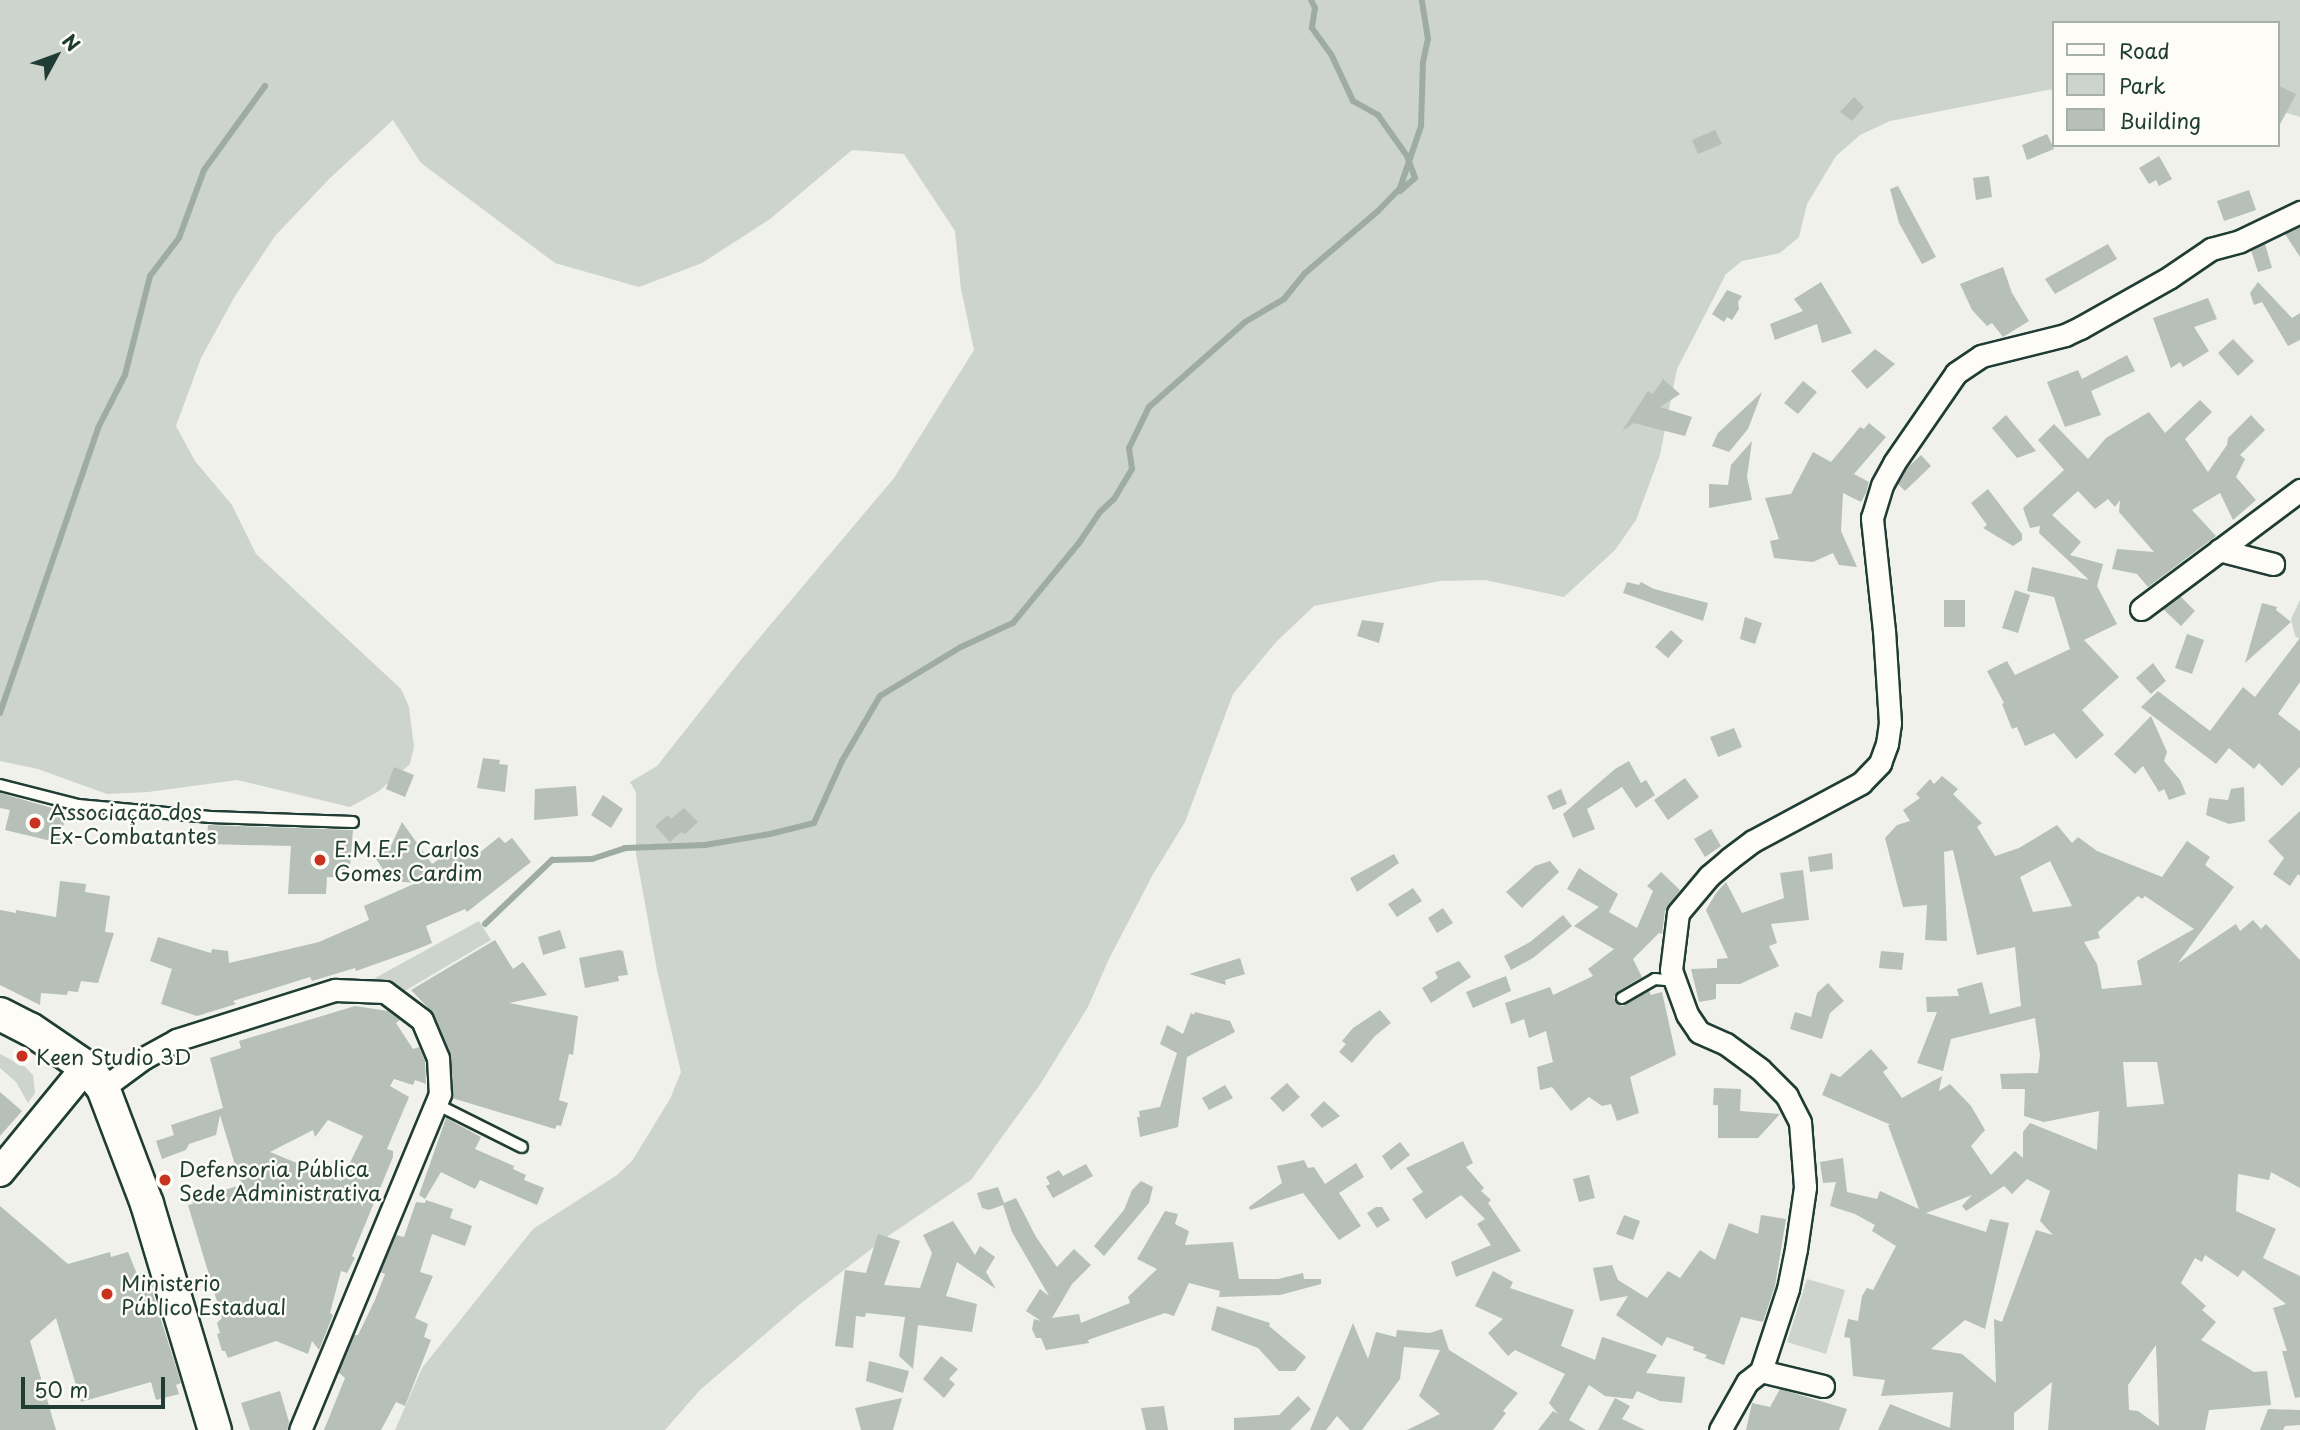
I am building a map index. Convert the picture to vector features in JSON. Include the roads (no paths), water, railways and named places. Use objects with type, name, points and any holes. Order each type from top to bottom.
[{"type":"main road","points":[[0,1014],[30,1029],[105,1076],[147,1204],[215,1430]]},
{"type":"main road","points":[[0,1172],[105,1076]]},
{"type":"street","points":[[1720,1430],[1746,1382],[1761,1371],[1787,1289],[1805,1187],[1802,1115],[1760,1069],[1726,1044],[1699,1032],[1687,1014],[1671,970],[1678,913],[1709,876],[1753,841],[1861,783],[1880,763],[1888,744],[1889,723],[1884,631],[1874,558],[1874,510],[1882,485],[1895,463],[1956,373],[1981,356],[2072,332],[2171,277],[2211,248],[2240,241],[2300,212]]},
{"type":"street","points":[[2141,609],[2300,490]]},
{"type":"street","points":[[2219,550],[2273,564]]},
{"type":"street","points":[[105,1076],[176,1040],[335,990],[385,992],[422,1020],[438,1058],[440,1094],[300,1430]]},
{"type":"street","points":[[1761,1371],[1823,1386]]},
{"type":"lane","points":[[0,785],[78,804],[210,817],[353,822]]},
{"type":"lane","points":[[1622,998],[1655,979],[1673,981]]},
{"type":"lane","points":[[436,1104],[522,1147]]},
{"type":"waterway","points":[[1311,0],[1315,8],[1312,28],[1331,54],[1353,101],[1378,115],[1407,156],[1415,178],[1400,191]]},
{"type":"waterway","points":[[485,924],[552,860],[592,859],[625,848],[705,845],[814,823],[842,761],[880,696],[961,647],[1013,623],[1079,543],[1100,512],[1114,499],[1132,469],[1129,448],[1149,407],[1245,322],[1284,299],[1304,274],[1378,211],[1400,188],[1421,126],[1423,62],[1428,39],[1422,0]]},
{"type":"waterway","points":[[0,713],[98,428],[125,375],[150,276],[179,238],[204,170],[265,86]]},
{"type":"place","name":"Associação dos Ex-Combatantes","points":[[35,823]]},
{"type":"place","name":"E.M.E.F Carlos Gomes Cardim","points":[[320,860]]},
{"type":"place","name":"Keen Studio 3D","points":[[22,1056]]},
{"type":"place","name":"Defensoria Pública Sede Administrativa","points":[[165,1180]]},
{"type":"place","name":"Ministerio Público Estadual","points":[[107,1294]]}]
